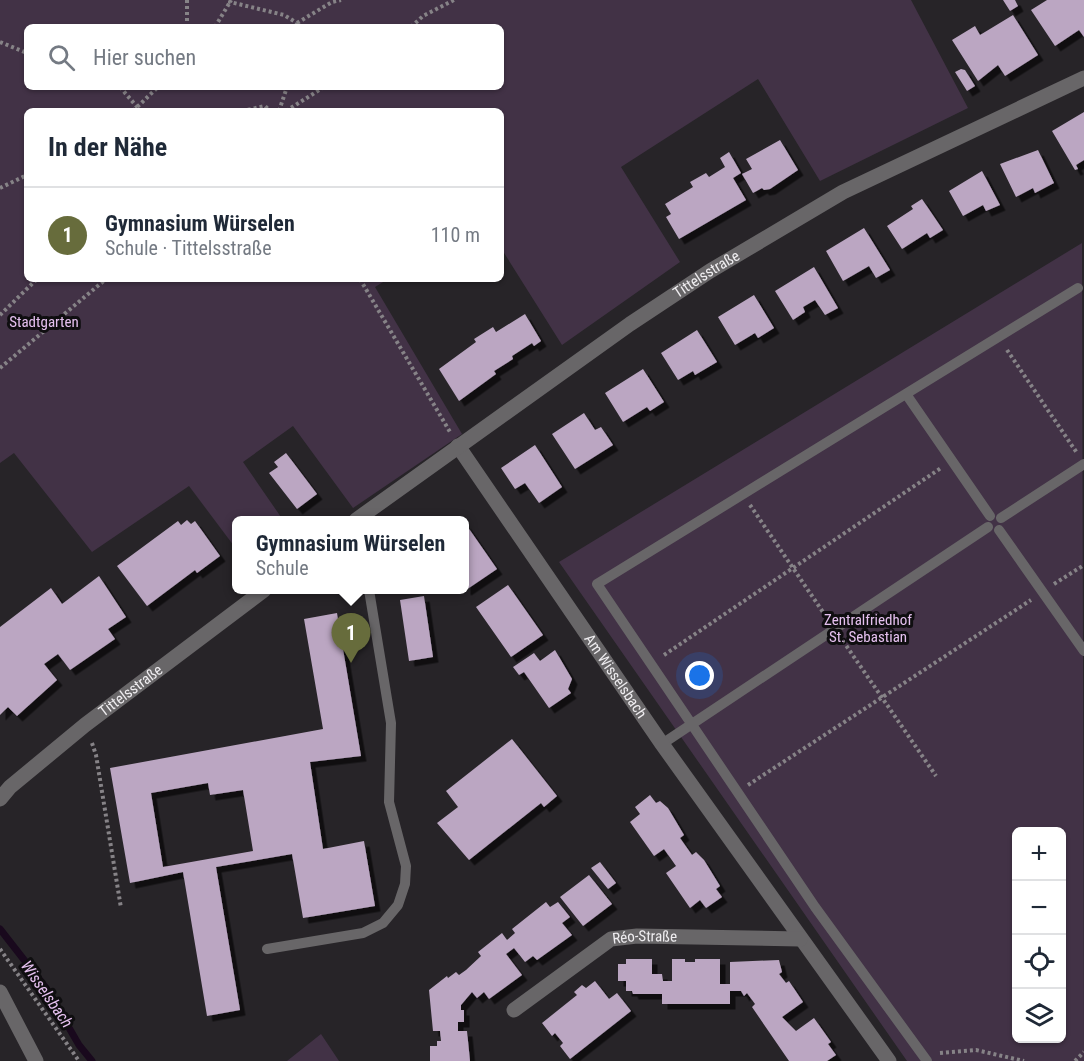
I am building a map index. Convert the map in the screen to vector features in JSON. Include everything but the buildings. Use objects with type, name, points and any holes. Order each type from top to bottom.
[{"type":"street","name":"Tittelsstraße","points":[[363,516],[710,271],[843,192],[1084,78]]},
{"type":"street","name":"Am Wisselsbach","points":[[459,446],[662,744],[889,1061]]},
{"type":"street","name":"Tittelsstraße","points":[[0,799],[10,787],[85,725],[259,594]]},
{"type":"street","name":"Réo-Straße","points":[[514,1010],[611,939],[637,936],[801,939]]},
{"type":"street","points":[[0,992],[36,1061]]},
{"type":"lane","points":[[927,1060],[815,907],[597,584],[1078,288]]},
{"type":"lane","points":[[906,394],[1084,651]]},
{"type":"lane","points":[[662,744],[1084,464]]},
{"type":"lane","points":[[267,949],[363,933],[383,922],[398,905],[405,884],[406,866],[389,802],[391,723],[370,594]]},
{"type":"path","points":[[188,0],[188,24]]},
{"type":"path","points":[[299,24],[332,2],[341,0]]},
{"type":"path","points":[[414,24],[423,16],[454,0]]},
{"type":"path","points":[[217,24],[230,1],[284,15],[296,24]]},
{"type":"path","points":[[0,42],[24,52]]},
{"type":"path","points":[[123,90],[138,108],[155,90]]},
{"type":"path","points":[[280,108],[285,90]]},
{"type":"path","points":[[291,108],[319,90]]},
{"type":"path","points":[[0,188],[24,176]]},
{"type":"path","points":[[0,315],[34,282]]},
{"type":"path","points":[[1,367],[102,282]]},
{"type":"path","points":[[362,282],[459,446]]},
{"type":"path","points":[[998,337],[1077,454]]},
{"type":"path","points":[[651,664],[952,461]]},
{"type":"path","points":[[737,792],[1084,565]]},
{"type":"path","points":[[85,725],[96,755],[122,908]]},
{"type":"path","points":[[0,949],[79,1061]]},
{"type":"path","points":[[927,1060],[935,1054],[957,1050],[976,1050],[1024,1061]]},
{"type":"path","points":[[1075,1061],[1084,1052]]},
{"type":"green space","name":"Stadtgarten","points":[[0,0],[911,0],[968,108],[820,181],[758,79],[621,167],[680,262],[562,345],[504,253],[504,108],[24,108],[24,282],[383,282],[375,287],[462,434],[353,508],[293,426],[243,462],[280,516],[232,516],[232,543],[189,486],[92,552],[14,453],[0,463]]},
{"type":"green space","name":"Zentralfriedhof St. Sebastian","points":[[1082,243],[1084,1061],[907,1061],[559,562]]},
{"type":"green space","points":[[321,1034],[339,1061],[287,1061]]},
{"type":"waterway","name":"Wisselsbach","points":[[0,929],[46,988],[79,1045],[92,1061]]},
{"type":"place","name":"Gymnasium Würselen","points":[[351,663]]}]
